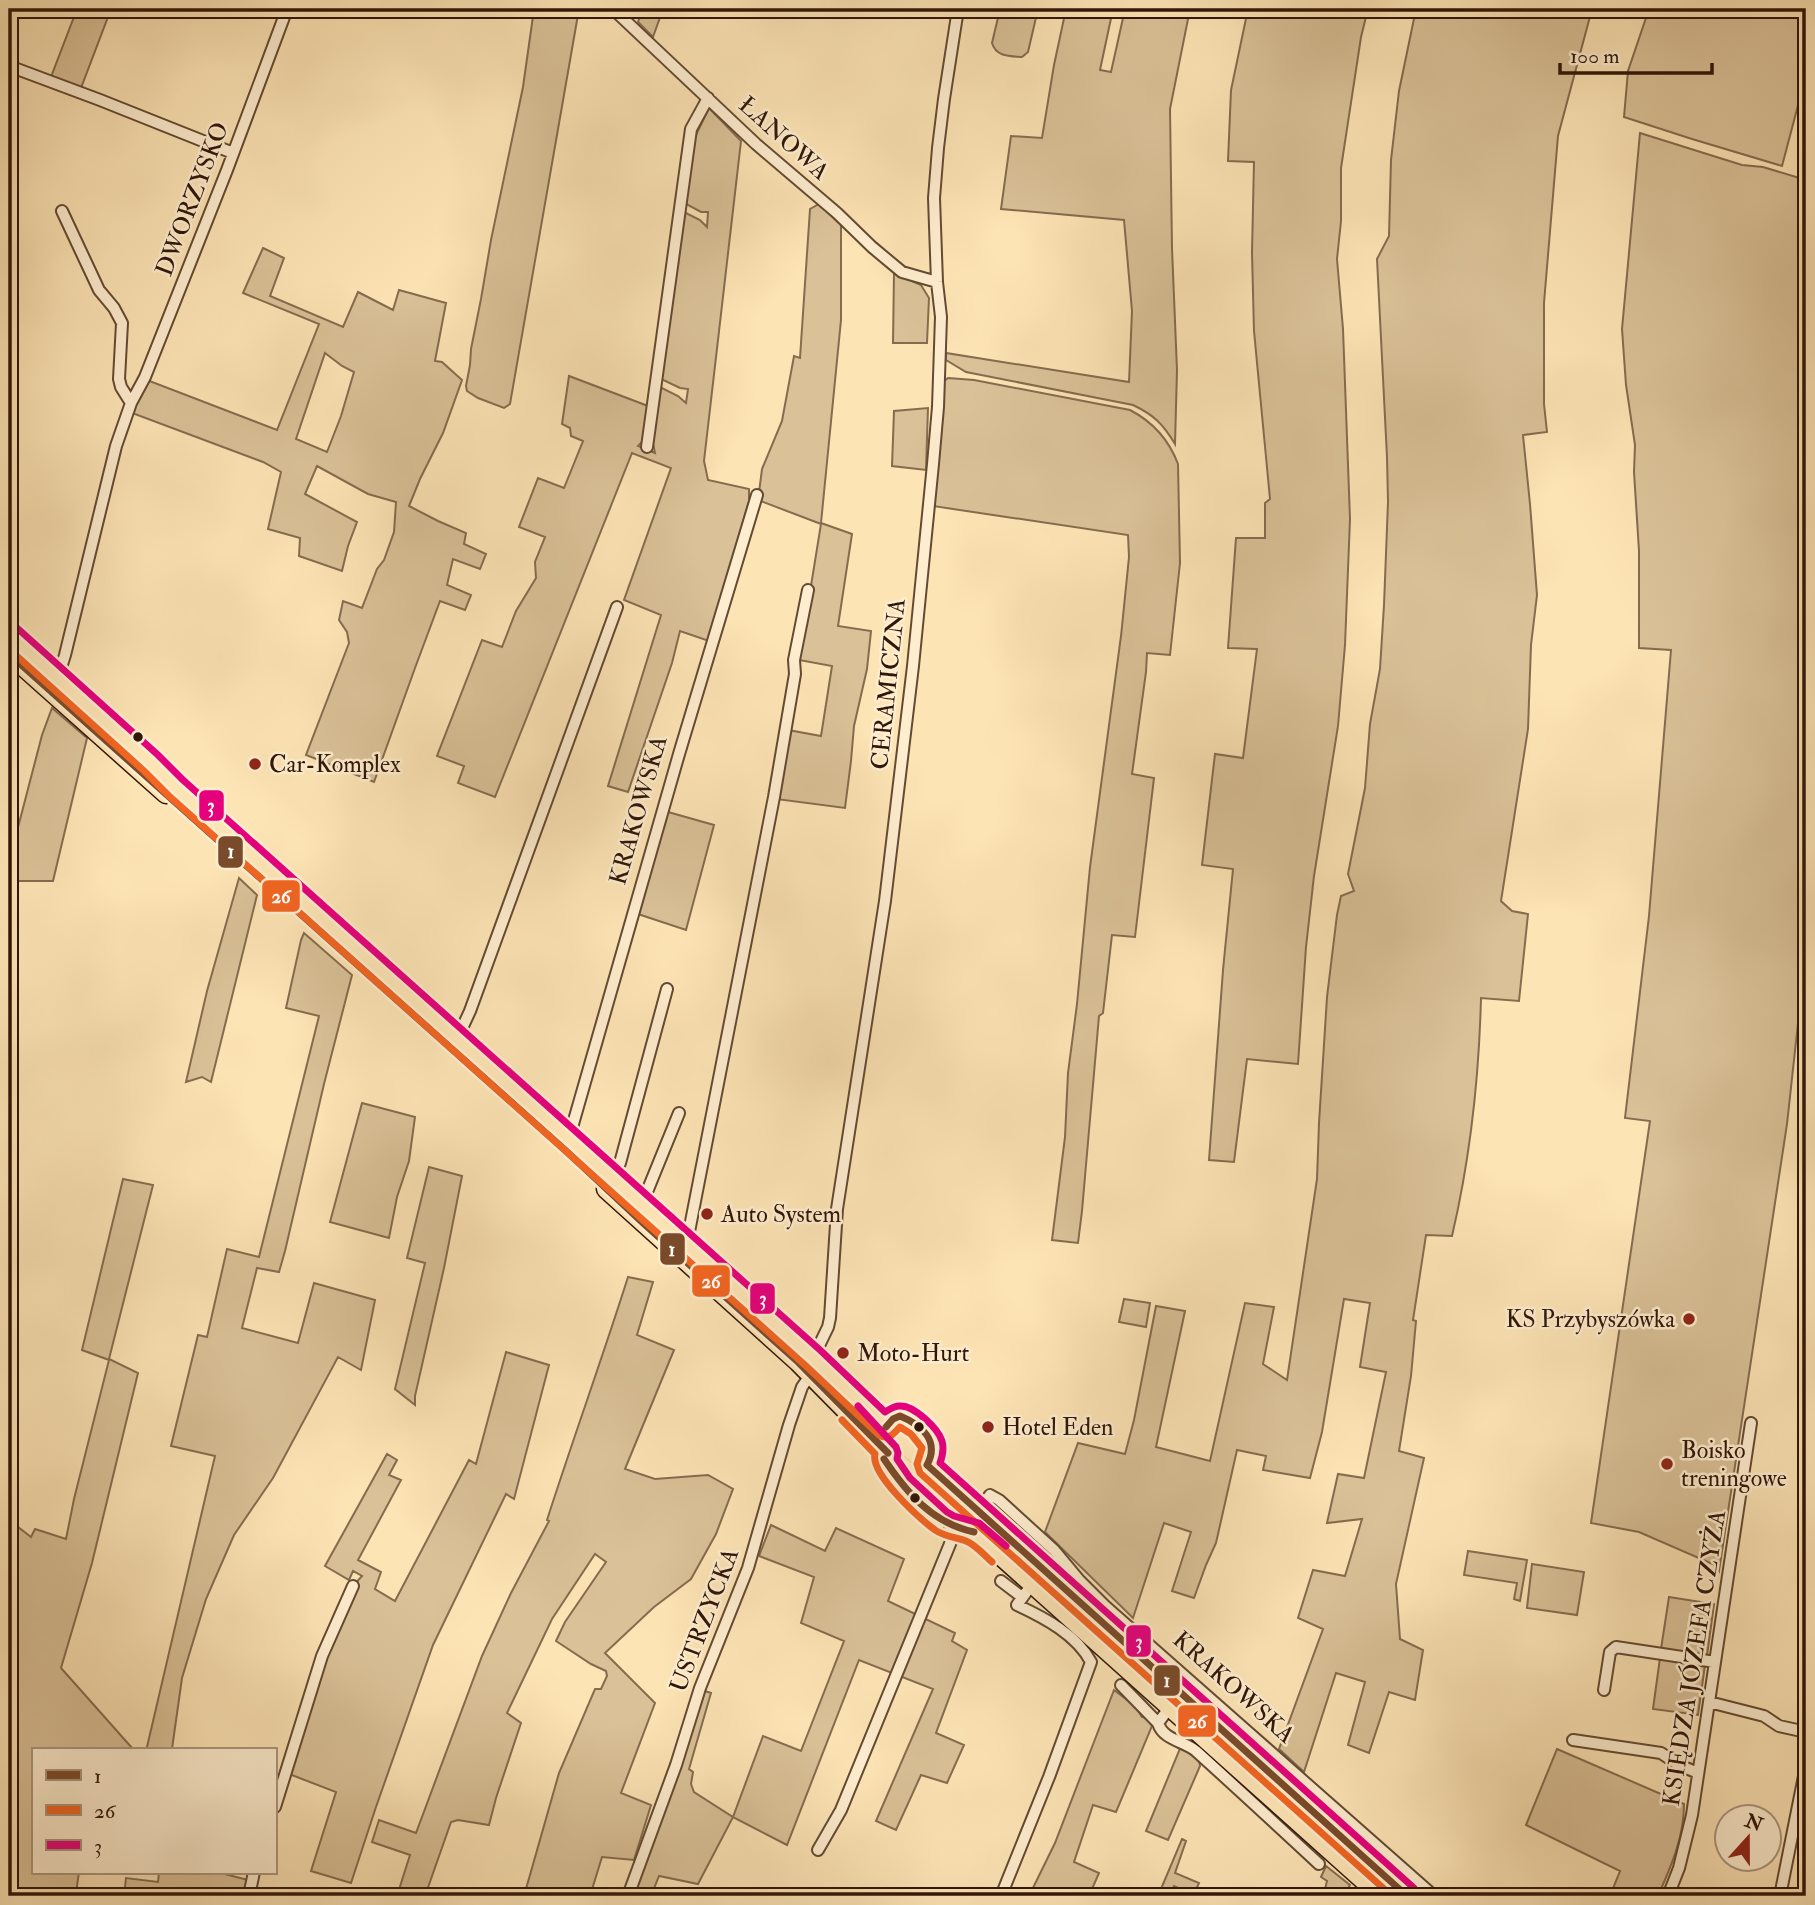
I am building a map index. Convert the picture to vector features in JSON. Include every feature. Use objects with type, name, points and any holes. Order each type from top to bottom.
[{"type":"main road","name":"KRAKOWSKA","points":[[9,635],[52,683],[652,1231],[978,1511],[1407,1896]]},
{"type":"main road","name":"KRAKOWSKA","points":[[9,653],[52,683],[151,763],[685,1243],[812,1366],[895,1460],[1027,1590],[1170,1707],[1381,1896]]},
{"type":"street","name":"DWORZYSKO","points":[[52,683],[59,674],[65,655],[116,446],[233,153],[287,9]]},
{"type":"street","name":"ŁANOWA","points":[[613,9],[756,144],[892,264],[902,272],[937,282]]},
{"type":"street","name":"CERAMICZNA","points":[[812,1366],[830,1318],[837,1209],[885,901],[913,666],[938,407],[941,317],[934,198],[950,49],[958,9]]},
{"type":"street","points":[[9,66],[233,153]]},
{"type":"street","points":[[647,447],[691,129],[708,98]]},
{"type":"street","points":[[62,211],[99,289],[122,323],[119,379],[131,403]]},
{"type":"street","name":"KRAKOWSKA","points":[[564,1136],[573,1124],[679,754],[757,495]]},
{"type":"street","points":[[685,1243],[774,797],[795,674],[794,660],[808,590]]},
{"type":"street","points":[[457,1039],[470,1011],[617,607]]},
{"type":"street","points":[[611,1178],[620,1163],[667,989]]},
{"type":"street","points":[[642,1205],[678,1113]]},
{"type":"street","name":"USTRZYCKA","points":[[628,1896],[676,1765],[703,1678],[748,1568],[789,1424],[812,1366]]},
{"type":"street","name":"KSIĘDZA JÓZEFA CZYŻA","points":[[1668,1896],[1688,1840],[1751,1423]]},
{"type":"street","name":"KRAKOWSKA","points":[[978,1511],[990,1494],[999,1500],[1054,1550],[1105,1606],[1434,1896]]},
{"type":"street","points":[[818,1850],[841,1810],[952,1539],[950,1526]]},
{"type":"street","points":[[1001,1581],[1027,1590]]},
{"type":"street","points":[[276,1804],[322,1656],[353,1586]]},
{"type":"street","name":"KRAKOWSKA","points":[[1002,1896],[1091,1662],[1086,1652],[1056,1626],[1017,1605],[1027,1590]]},
{"type":"street","points":[[1604,1690],[1610,1652],[1616,1647],[1715,1662]]},
{"type":"street","points":[[1121,1685],[1158,1723],[1160,1730],[1193,1749],[1319,1864]]},
{"type":"street","points":[[1709,1702],[1765,1716],[1779,1726],[1806,1732]]},
{"type":"street","points":[[1158,1723],[1170,1707]]},
{"type":"street","points":[[1573,1740],[1661,1753],[1698,1773]]},
{"type":"street","points":[[1780,1896],[1806,1766]]},
{"type":"street","points":[[250,1896],[254,1874]]},
{"type":"shaded area","points":[[77,9],[111,9],[81,88],[51,77]]},
{"type":"shaded area","points":[[534,9],[579,9],[510,404],[504,408],[478,398],[467,391],[466,386],[491,240],[523,87]]},
{"type":"shaded area","points":[[643,9],[663,9],[653,37],[638,22]]},
{"type":"shaded area","points":[[1000,9],[1038,9],[1028,52],[1022,57],[1004,55],[994,48],[992,43]]},
{"type":"shaded area","points":[[1066,9],[1113,9],[1100,70],[1111,72],[1125,9],[1190,9],[1170,109],[1177,370],[1175,444],[1157,421],[1133,405],[966,372],[946,360],[946,353],[1129,382],[1132,311],[1124,220],[1001,209],[1011,136],[1042,138]]},
{"type":"shaded area","points":[[1248,9],[1368,9],[1361,37],[1341,168],[1341,221],[1337,259],[1343,329],[1350,519],[1345,645],[1338,726],[1314,876],[1298,1064],[1247,1059],[1234,1162],[1209,1160],[1233,869],[1202,865],[1215,754],[1243,758],[1257,649],[1228,648],[1236,538],[1265,538],[1265,503],[1270,499],[1254,331],[1254,162],[1228,161],[1231,90]]},
{"type":"shaded area","points":[[1416,9],[1592,9],[1558,136],[1544,303],[1544,404],[1547,432],[1523,435],[1537,595],[1531,645],[1528,729],[1501,901],[1512,911],[1528,914],[1519,1001],[1481,998],[1476,1088],[1464,1177],[1452,1236],[1426,1235],[1413,1320],[1416,1321],[1411,1376],[1399,1451],[1424,1458],[1396,1584],[1400,1639],[1423,1650],[1415,1700],[1389,1692],[1369,1753],[1348,1745],[1365,1682],[1336,1673],[1304,1772],[1279,1749],[1323,1629],[1298,1618],[1313,1570],[1345,1576],[1362,1519],[1327,1523],[1338,1474],[1364,1478],[1386,1372],[1360,1367],[1370,1303],[1344,1299],[1322,1432],[1310,1478],[1263,1470],[1266,1456],[1237,1450],[1216,1543],[1194,1598],[1172,1591],[1191,1532],[1164,1523],[1133,1618],[1045,1532],[1078,1443],[1125,1454],[1156,1306],[1185,1311],[1156,1447],[1210,1461],[1245,1303],[1274,1307],[1263,1364],[1287,1380],[1317,1179],[1327,997],[1337,915],[1341,896],[1354,891],[1348,874],[1365,788],[1370,724],[1380,669],[1388,502],[1377,259],[1389,236],[1391,160],[1399,91]]},
{"type":"shaded area","points":[[1649,9],[1806,9],[1806,75],[1782,166],[1624,117],[1628,71]]},
{"type":"shaded area","points":[[709,108],[741,141],[704,461],[708,480],[749,489],[749,501],[709,641],[680,631],[672,663],[628,792],[608,786],[661,615],[624,600],[671,468],[632,453],[495,797],[458,783],[464,766],[437,756],[482,640],[502,647],[516,611],[536,578],[535,562],[545,537],[519,527],[538,478],[564,488],[583,441],[571,436],[570,428],[562,424],[569,376],[648,406],[644,440],[638,446],[655,453],[653,443],[660,387],[686,403],[688,389],[661,379],[684,212],[707,227],[708,212],[701,212],[686,204],[695,137]]},
{"type":"shaded area","points":[[1640,133],[1742,165],[1763,167],[1806,180],[1806,440],[1802,447],[1806,448],[1806,950],[1787,1124],[1719,1571],[1715,1565],[1639,1532],[1591,1523],[1650,1121],[1625,1118],[1649,916],[1671,650],[1639,648],[1635,445],[1626,385],[1622,329]]},
{"type":"shaded area","points":[[819,204],[841,225],[841,320],[821,523],[852,534],[838,626],[871,631],[867,669],[854,726],[845,808],[776,799],[788,730],[821,736],[832,666],[799,660],[821,524],[758,500],[762,469],[782,421],[794,356],[800,358],[810,209]]},
{"type":"shaded area","points":[[263,248],[284,258],[270,296],[343,327],[358,292],[393,310],[399,290],[446,303],[435,361],[442,362],[462,380],[443,433],[409,506],[466,533],[464,544],[486,554],[480,569],[453,559],[447,585],[471,595],[465,610],[440,601],[374,782],[306,755],[349,643],[347,632],[339,620],[343,601],[362,608],[394,532],[396,502],[368,494],[317,466],[305,494],[357,522],[342,571],[299,556],[300,538],[268,529],[281,472],[263,462],[132,413],[147,380],[277,430],[319,324],[243,293]],"holes":[[[325,353],[354,372],[327,452],[296,439]]]},
{"type":"shaded area","points":[[894,273],[921,285],[929,298],[927,343],[893,343]]},
{"type":"shaded area","points":[[948,378],[974,380],[1130,410],[1159,432],[1178,464],[1180,563],[1170,655],[1147,653],[1132,774],[1154,778],[1135,937],[1112,935],[1103,1013],[1099,1016],[1078,1243],[1052,1240],[1065,1137],[1068,1073],[1090,867],[1121,636],[1129,557],[1128,535],[933,506],[943,382]]},
{"type":"shaded area","points":[[928,408],[926,470],[892,466],[894,411]]},
{"type":"shaded area","points":[[52,708],[87,738],[53,881],[17,881],[9,913],[9,862],[42,735]]},
{"type":"shaded area","points":[[668,812],[714,825],[686,930],[638,914]]},
{"type":"shaded area","points":[[239,878],[257,895],[211,1082],[202,1077],[186,1082],[207,991]]},
{"type":"shaded area","points":[[304,933],[352,975],[279,1272],[257,1268],[242,1328],[298,1343],[314,1283],[375,1300],[361,1370],[338,1357],[273,1478],[234,1535],[206,1599],[182,1678],[172,1748],[146,1748],[215,1456],[171,1446],[198,1335],[207,1337],[227,1249],[259,1257],[319,1016],[286,1008]]},
{"type":"shaded area","points":[[362,1103],[415,1117],[409,1161],[397,1197],[389,1238],[330,1222]]},
{"type":"shaded area","points":[[429,1167],[462,1176],[415,1405],[395,1389],[425,1263],[407,1258]]},
{"type":"shaded area","points":[[123,1179],[153,1185],[109,1359],[138,1373],[92,1563],[61,1668],[132,1748],[32,1748],[32,1874],[79,1874],[76,1893],[62,1896],[17,1896],[14,1846],[9,1845],[9,1520],[31,1537],[35,1529],[66,1539],[109,1360],[82,1350]]},
{"type":"shaded area","points":[[628,1277],[653,1282],[637,1335],[674,1350],[625,1469],[655,1479],[708,1475],[733,1489],[716,1534],[691,1579],[654,1607],[605,1653],[655,1703],[621,1793],[651,1805],[634,1860],[602,1857],[590,1896],[524,1896],[559,1773],[595,1689],[601,1689],[607,1676],[606,1671],[556,1641],[565,1622],[606,1562],[595,1554],[552,1619],[507,1713],[521,1723],[489,1825],[458,1820],[451,1822],[425,1896],[397,1896],[410,1855],[372,1842],[379,1820],[416,1833],[482,1656],[549,1521],[547,1520]]},
{"type":"shaded area","points":[[1124,1299],[1150,1303],[1146,1327],[1119,1322]]},
{"type":"shaded area","points":[[506,1352],[549,1365],[514,1499],[506,1494],[433,1645],[351,1883],[311,1871],[336,1792],[289,1774],[317,1691],[321,1670],[353,1586],[362,1576],[353,1571],[349,1580],[325,1566],[387,1454],[397,1460],[389,1475],[401,1480],[358,1560],[381,1572],[375,1589],[395,1601],[469,1460],[476,1464]]},
{"type":"shaded area","points":[[771,1525],[825,1551],[836,1528],[904,1559],[888,1601],[955,1633],[952,1641],[967,1650],[936,1733],[964,1745],[947,1783],[921,1775],[896,1830],[876,1821],[933,1689],[859,1660],[787,1845],[733,1817],[763,1736],[801,1751],[844,1641],[801,1623],[814,1577],[759,1556]]},
{"type":"shaded area","points":[[1468,1551],[1527,1560],[1520,1601],[1514,1599],[1517,1583],[1464,1575]]},
{"type":"shaded area","points":[[1532,1564],[1584,1572],[1577,1615],[1527,1608]]},
{"type":"shaded area","points":[[1669,1597],[1714,1604],[1707,1656],[1661,1649]]},
{"type":"shaded area","points":[[1660,1658],[1705,1665],[1698,1715],[1653,1709]]},
{"type":"shaded area","points":[[1114,1690],[1135,1706],[1152,1726],[1116,1812],[1093,1805],[1074,1862],[1099,1873],[1089,1896],[1029,1896],[1055,1843]]},
{"type":"shaded area","points":[[705,1691],[711,1693],[689,1769],[693,1772],[691,1784],[694,1792],[733,1817],[698,1884],[659,1876],[651,1896],[634,1896]]},
{"type":"shaded area","points":[[1181,1746],[1199,1760],[1200,1766],[1168,1840],[1146,1831]]},
{"type":"shaded area","points":[[1557,1749],[1684,1804],[1679,1840],[1658,1896],[1610,1896],[1620,1871],[1526,1825]]},
{"type":"shaded area","points":[[1182,1839],[1186,1841],[1175,1873],[1199,1883],[1193,1896],[1185,1896],[1187,1892],[1174,1886],[1169,1896],[1158,1896]]},
{"type":"shaded area","points":[[1326,1866],[1350,1885],[1344,1896],[1311,1896],[1313,1891],[1324,1893],[1327,1881],[1321,1877]]},
{"type":"shaded area","points":[[159,1874],[225,1874],[248,1880],[244,1896],[209,1896],[208,1891],[170,1896],[124,1896],[126,1878],[158,1882]]},
{"type":"transit line","name":"3","points":[[16,627],[183,780],[820,1350],[885,1412],[901,1406],[925,1419],[942,1441],[940,1463],[1414,1888]]},
{"type":"transit line","name":"26","points":[[9,649],[169,796],[806,1366],[879,1435],[888,1437],[900,1427],[911,1434],[922,1448],[917,1464],[920,1473],[1392,1896]]},
{"type":"transit line","name":"1","points":[[9,654],[565,1150],[798,1362],[888,1453]]},
{"type":"transit line","name":"3","points":[[858,1406],[896,1447],[897,1459],[910,1478],[947,1512],[979,1523],[1006,1546]]},
{"type":"transit line","name":"1","points":[[886,1427],[900,1416],[922,1429],[931,1448],[927,1465]]},
{"type":"transit line","name":"26","points":[[842,1420],[875,1454],[875,1463],[880,1473],[908,1506],[935,1530],[970,1543],[992,1562]]},
{"type":"transit line","name":"1","points":[[884,1459],[912,1495],[933,1514],[945,1522],[974,1532]]},
{"type":"transit line","name":"1","points":[[927,1465],[1407,1896]]},
{"type":"place","name":"Car-Komplex","points":[[255,764]]},
{"type":"place","name":"Auto System","points":[[707,1214]]},
{"type":"place","name":"KS Przybyszówka","points":[[1689,1319]]},
{"type":"place","name":"Moto-Hurt","points":[[843,1353]]},
{"type":"place","name":"Hotel Eden","points":[[988,1427]]},
{"type":"place","name":"Boisko treningowe","points":[[1667,1464]]}]
